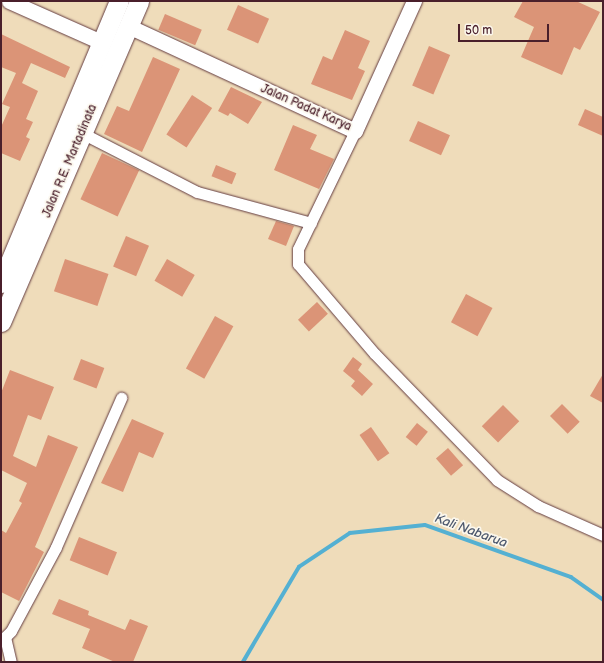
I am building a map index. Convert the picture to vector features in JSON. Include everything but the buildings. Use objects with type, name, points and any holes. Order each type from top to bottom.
[{"type":"highway","name":"Jalan R.E. Martadinata","points":[[1,283],[119,1]]},
{"type":"highway","name":"Jalan R.E. Martadinata","points":[[1,322],[139,1]]},
{"type":"street","points":[[9,1],[101,42]]},
{"type":"street","name":"Jalan Padat Karya","points":[[128,26],[355,131],[414,1]]},
{"type":"street","points":[[355,131],[298,249],[298,264],[375,354],[497,480],[538,506],[603,535]]},
{"type":"street","points":[[82,133],[191,190],[311,223]]},
{"type":"street","points":[[11,662],[3,636],[11,631],[56,547],[121,398]]},
{"type":"waterway","name":"Kali Nabarua","points":[[243,662],[299,567],[350,533],[425,525],[571,577],[603,599]]}]
